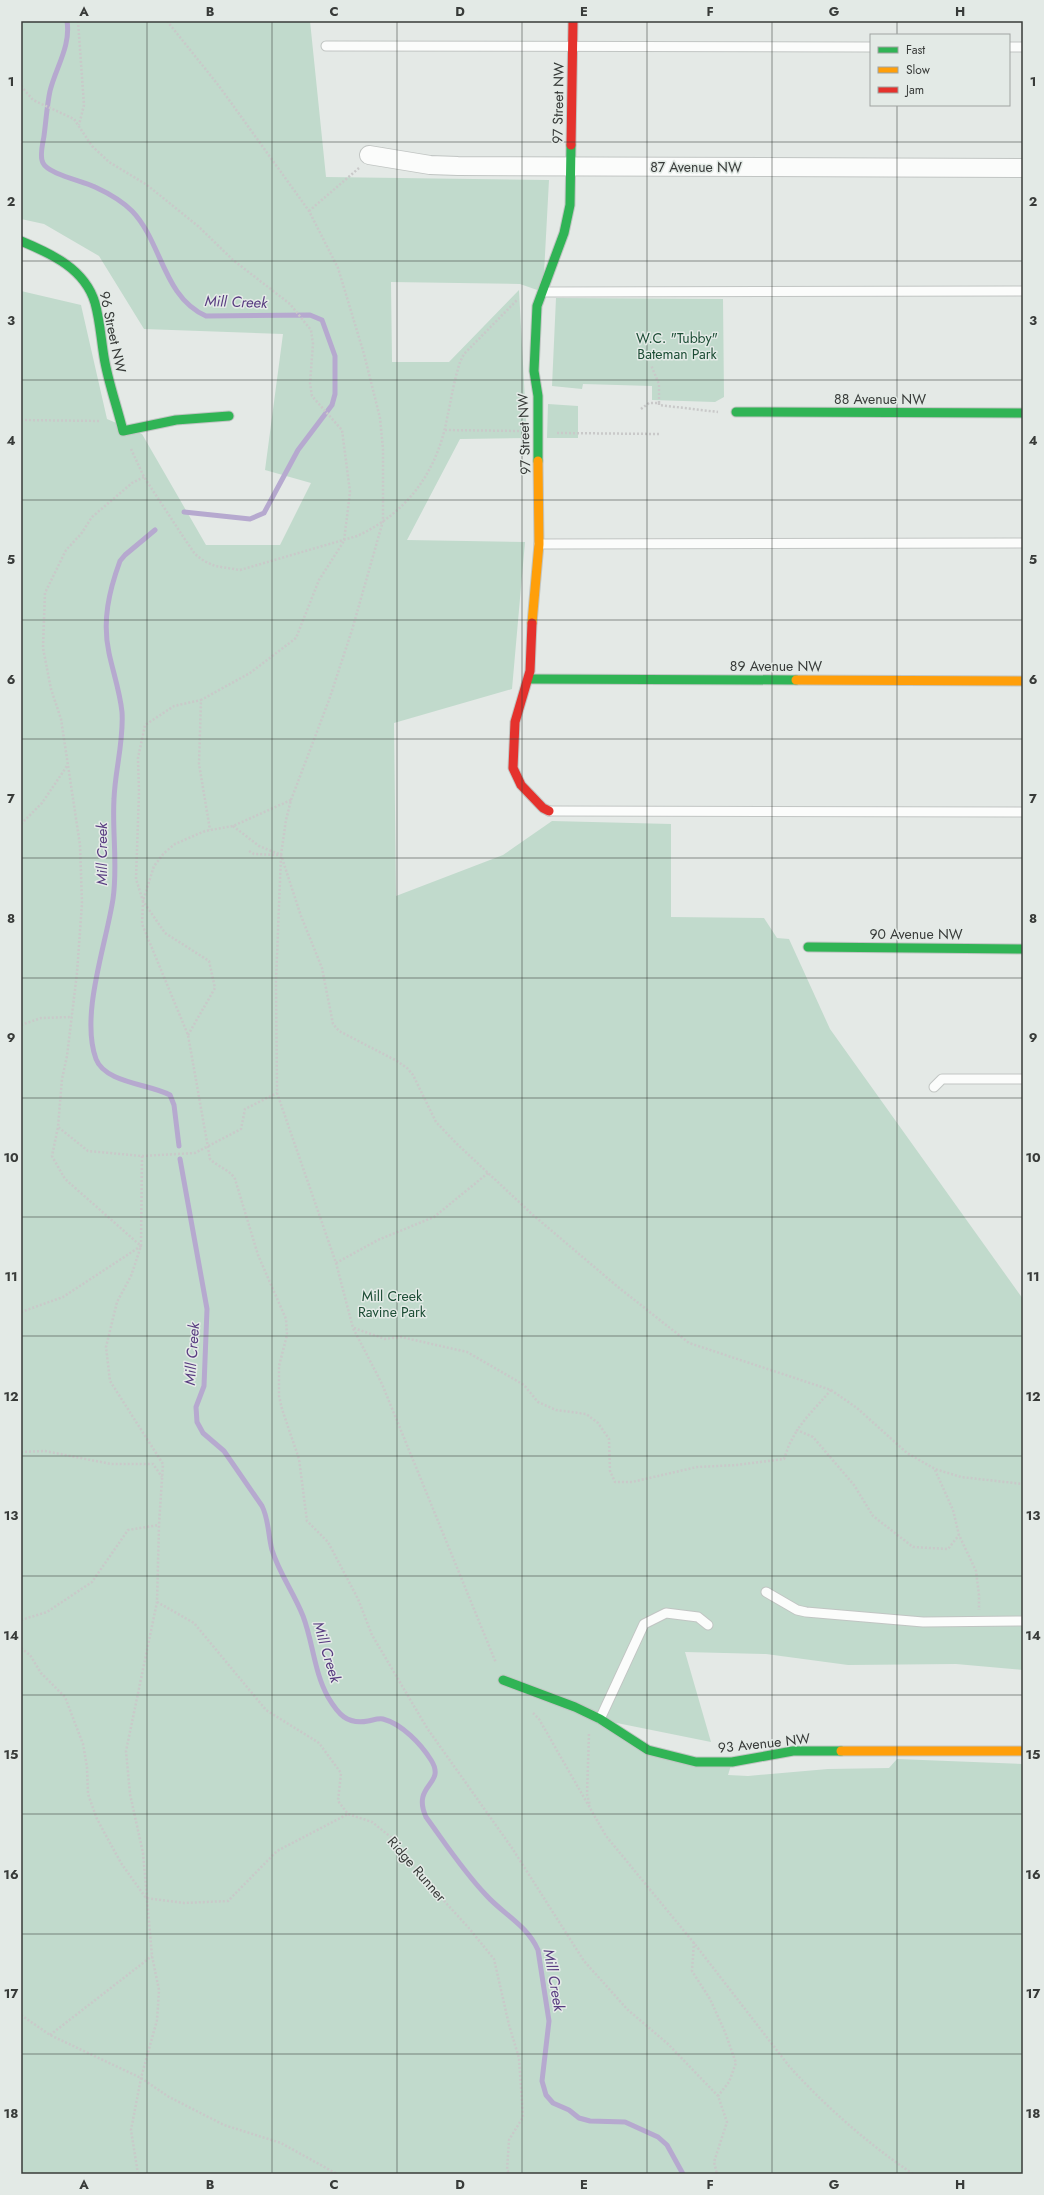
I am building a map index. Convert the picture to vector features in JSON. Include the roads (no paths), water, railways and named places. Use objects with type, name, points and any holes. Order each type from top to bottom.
[{"type":"street","name":"97 Street NW","points":[[548,811],[543,808],[521,785],[513,768],[514,728],[529,679],[532,613],[539,544],[538,396],[534,371],[536,317],[567,221],[570,205],[573,21]]},
{"type":"street","name":"87 Avenue NW","points":[[369,155],[453,166],[1023,168]]},
{"type":"street","name":"96 Street NW","points":[[25,243],[48,252],[64,261],[83,278],[90,290],[95,302],[106,368],[123,431],[184,418],[229,416]]},
{"type":"street","name":"88 Avenue NW","points":[[736,412],[1023,413]]},
{"type":"street","name":"89 Avenue NW","points":[[529,679],[1023,681]]},
{"type":"street","name":"90 Avenue NW","points":[[808,947],[1023,949]]},
{"type":"street","name":"93 Avenue NW","points":[[503,1680],[574,1707],[600,1720],[648,1750],[696,1762],[732,1762],[793,1751],[1023,1751]]},
{"type":"lane","points":[[326,46],[870,47]]},
{"type":"lane","points":[[1010,47],[1023,47]]},
{"type":"lane","points":[[543,292],[1023,291]]},
{"type":"lane","points":[[539,544],[1023,543]]},
{"type":"lane","points":[[548,811],[1023,812]]},
{"type":"lane","points":[[934,1087],[942,1079],[1023,1079]]},
{"type":"lane","points":[[766,1592],[797,1610],[806,1612],[923,1622],[979,1620],[1023,1621]]},
{"type":"lane","points":[[600,1720],[644,1624],[666,1613],[698,1617],[708,1625]]},
{"type":"waterway","name":"Mill Creek","points":[[67,21],[68,30],[65,48],[49,96],[41,157],[46,167],[58,174],[105,192],[128,207],[142,224],[172,283],[181,296],[192,307],[206,316],[310,315],[322,320],[335,356],[335,394],[332,405],[298,450],[264,513],[250,519],[184,512]]},
{"type":"waterway","name":"Mill Creek","points":[[155,530],[120,561],[108,606],[106,629],[107,641],[120,697],[122,723],[121,745],[114,799],[115,862],[113,899],[96,980],[91,1022],[92,1041],[96,1059],[101,1067],[118,1078],[170,1095],[174,1105],[179,1146]]},
{"type":"waterway","name":"Mill Creek","points":[[180,1159],[207,1309],[204,1386],[196,1407],[197,1422],[203,1433],[224,1451],[262,1506],[266,1517],[272,1550],[303,1616],[323,1687],[328,1697],[344,1717],[349,1720],[361,1722],[378,1719],[390,1722],[404,1730],[422,1748],[435,1768],[435,1775],[425,1791],[423,1798],[423,1806],[426,1817],[454,1857],[478,1886],[528,1934],[538,1950],[549,2021],[542,2081],[546,2095],[553,2103],[569,2110],[579,2118],[590,2121],[625,2122],[658,2137],[667,2145],[683,2174]]},
{"type":"park label","name":"W.C. \"Tubby\" Bateman Park","points":[[677,346]]},
{"type":"park label","name":"Mill Creek Ravine Park","points":[[392,1304]]}]
